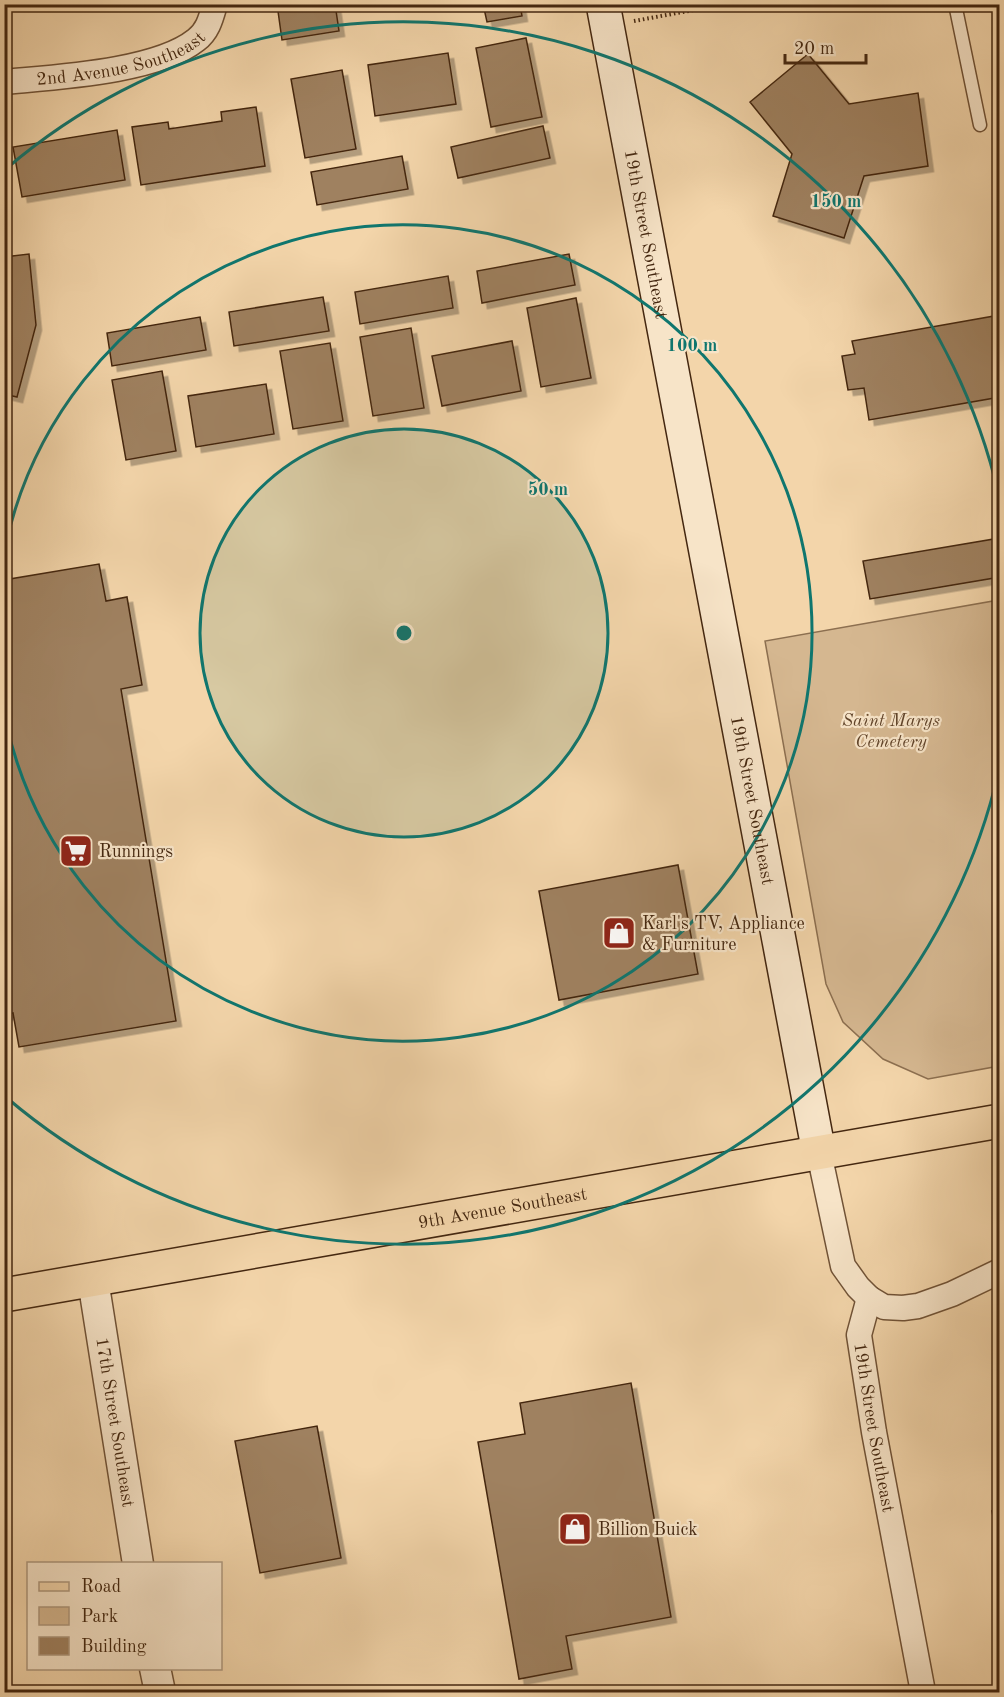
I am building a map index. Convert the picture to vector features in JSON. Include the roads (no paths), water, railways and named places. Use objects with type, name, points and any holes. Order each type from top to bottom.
[{"type":"main road","name":"19th Street Southeast","points":[[603,4],[819,1153]]},
{"type":"main road","name":"9th Avenue Southeast","points":[[4,1296],[999,1121]]},
{"type":"street","name":"2nd Avenue Southeast","points":[[4,81],[68,76],[136,65],[178,52],[197,40],[209,25],[215,4]]},
{"type":"street","name":"19th Street Southeast","points":[[819,1153],[843,1266],[869,1298],[858,1335],[923,1692]]},
{"type":"street","points":[[869,1298],[884,1306],[903,1308],[918,1306],[952,1294],[999,1271]]},
{"type":"street","name":"17th Street Southeast","points":[[93,1280],[138,1562]]},
{"type":"street","points":[[155,1670],[160,1692]]},
{"type":"lane","points":[[955,4],[980,125]]},
{"type":"place","name":"Runnings","points":[[76,851]]},
{"type":"place","name":"Karl's TV, Appliance & Furniture","points":[[619,933]]},
{"type":"place","name":"Billion Buick","points":[[575,1529]]},
{"type":"park label","name":"Saint Marys Cemetery","points":[[891,730]]}]
